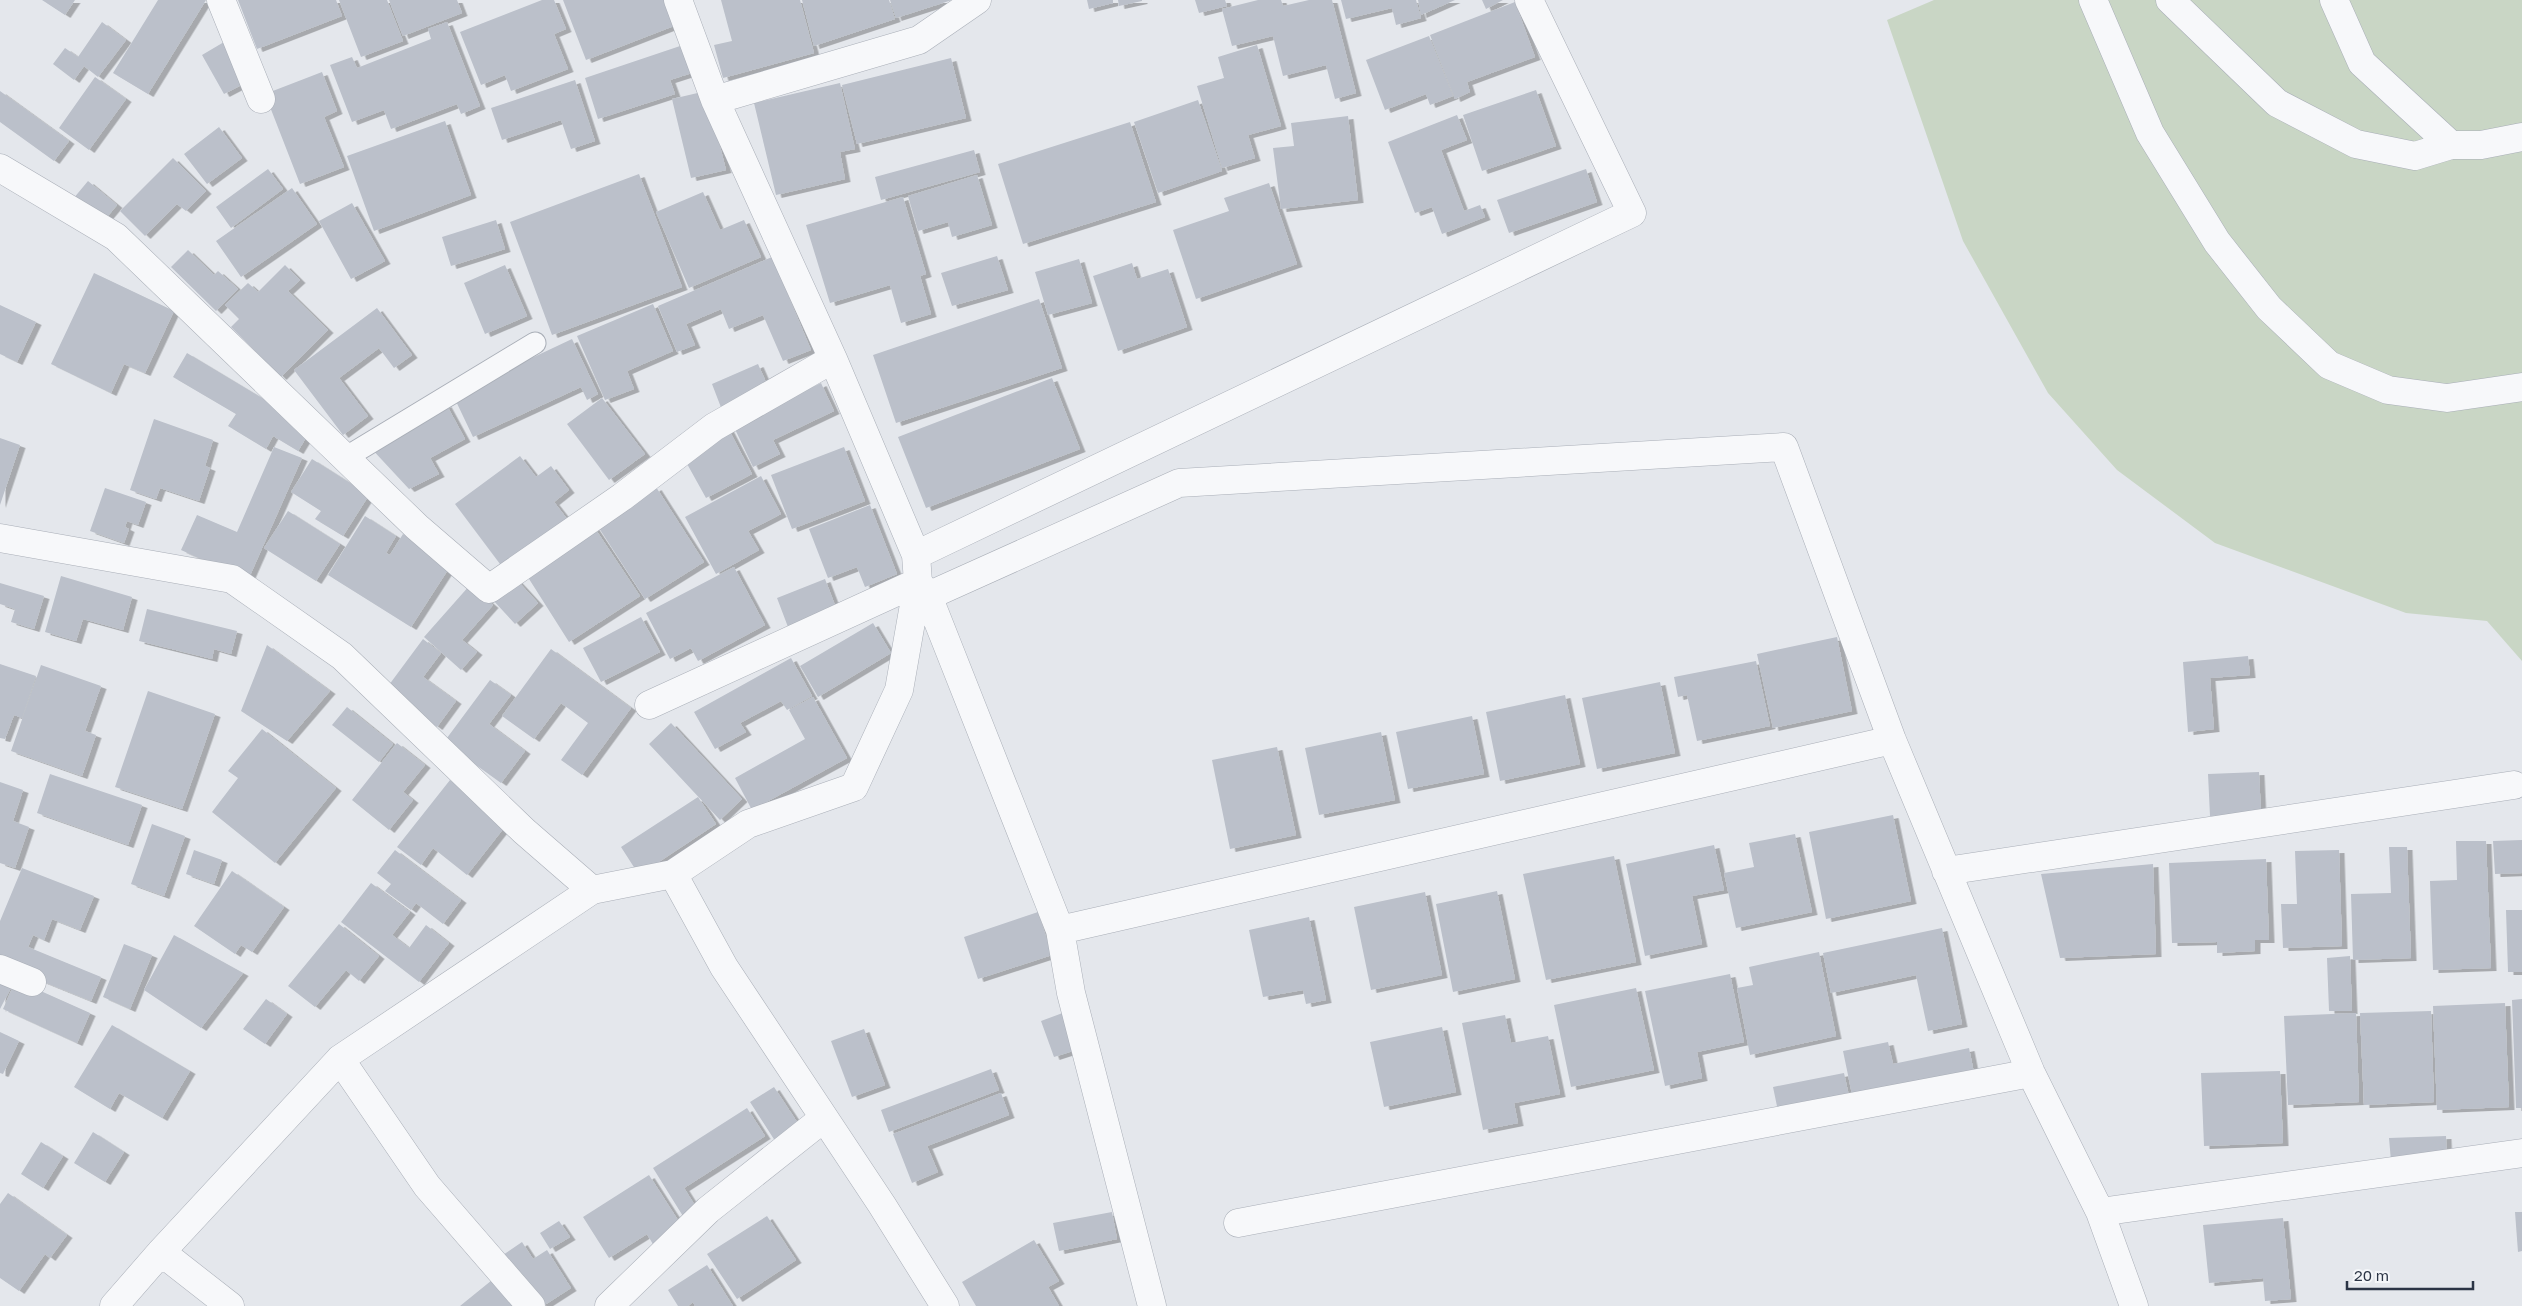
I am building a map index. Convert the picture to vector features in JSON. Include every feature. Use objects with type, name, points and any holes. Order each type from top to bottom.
[{"type":"street","points":[[221,0],[261,99]]},
{"type":"street","points":[[678,0],[715,100],[833,359],[916,555],[923,589],[1060,930],[1071,993],[1152,1306]]},
{"type":"street","points":[[715,100],[919,40],[977,0]]},
{"type":"street","points":[[916,555],[1632,213],[1529,0]]},
{"type":"street","points":[[2092,0],[2150,133],[2217,242],[2269,308],[2329,365],[2388,390],[2447,398],[2522,387]]},
{"type":"street","points":[[2170,0],[2277,103],[2356,144],[2415,156],[2451,144],[2481,144],[2522,137]]},
{"type":"street","points":[[2334,0],[2362,63],[2451,144]]},
{"type":"street","points":[[0,168],[116,237],[417,527],[489,589],[622,497],[714,427],[833,359]]},
{"type":"street","points":[[649,704],[1179,484],[1784,447],[1892,740],[2031,1074],[2100,1212],[2134,1306]]},
{"type":"street","points":[[0,538],[232,579],[342,656],[524,831],[592,890]]},
{"type":"street","points":[[114,1306],[161,1252],[340,1059],[592,890],[673,874],[748,824],[854,787],[899,690],[923,589]]},
{"type":"street","points":[[1060,930],[1892,740]]},
{"type":"street","points":[[1946,871],[2514,785]]},
{"type":"street","points":[[673,874],[724,967],[882,1205],[945,1306]]},
{"type":"street","points":[[0,969],[32,982]]},
{"type":"street","points":[[340,1059],[427,1186],[531,1306]]},
{"type":"street","points":[[1238,1223],[2031,1074]]},
{"type":"street","points":[[609,1306],[708,1210],[824,1118]]},
{"type":"street","points":[[2100,1212],[2522,1153]]},
{"type":"street","points":[[161,1252],[230,1306]]},
{"type":"lane","points":[[345,458],[535,343]]},
{"type":"green space","points":[[1934,0],[2522,0],[2522,661],[2487,621],[2406,613],[2215,543],[2117,470],[2048,393],[1963,241],[1887,20]]},
{"type":"building","points":[[42,0],[75,0],[65,15]]},
{"type":"building","points":[[158,0],[206,0],[148,94],[113,73]]},
{"type":"building","points":[[238,0],[336,0],[342,16],[257,49]]},
{"type":"building","points":[[339,0],[387,0],[403,41],[361,57]]},
{"type":"building","points":[[389,0],[457,0],[462,13],[403,36]]},
{"type":"building","points":[[542,0],[554,0],[566,29],[554,34],[568,69],[511,91],[505,75],[481,85],[460,32]]},
{"type":"building","points":[[563,0],[670,0],[679,24],[586,60]]},
{"type":"building","points":[[721,0],[800,0],[814,53],[723,78],[714,45],[732,41]]},
{"type":"building","points":[[802,0],[889,0],[895,19],[814,46]]},
{"type":"building","points":[[890,0],[952,0],[896,18]]},
{"type":"building","points":[[1087,0],[1113,0],[1113,3],[1089,9]]},
{"type":"building","points":[[1118,0],[1142,0],[1142,1],[1119,6]]},
{"type":"building","points":[[1195,0],[1225,0],[1227,6],[1199,13]]},
{"type":"building","points":[[1258,0],[1281,0],[1283,6],[1309,0],[1332,0],[1356,93],[1335,99],[1326,65],[1283,76],[1273,36],[1232,46],[1222,9]]},
{"type":"building","points":[[1341,0],[1416,0],[1421,18],[1396,25],[1392,8],[1346,19]]},
{"type":"building","points":[[1418,0],[1455,0],[1421,15]]},
{"type":"building","points":[[1482,0],[1503,0],[1486,9]]},
{"type":"building","points":[[1515,2],[1535,57],[1467,82],[1470,92],[1455,99],[1430,35]]},
{"type":"building","points":[[102,22],[126,40],[98,77],[84,66],[74,80],[53,64],[65,48],[78,57]]},
{"type":"building","points":[[447,22],[480,106],[461,114],[457,104],[391,129],[384,110],[352,122],[330,65],[352,57],[357,68],[431,39],[428,29]]},
{"type":"building","points":[[1429,36],[1453,96],[1430,105],[1426,94],[1385,110],[1366,60]]},
{"type":"building","points":[[224,42],[247,82],[224,94],[202,55]]},
{"type":"building","points":[[689,43],[698,71],[670,80],[675,94],[598,119],[585,78]]},
{"type":"building","points":[[1257,45],[1281,126],[1248,135],[1255,158],[1222,168],[1197,86],[1224,78],[1218,57]]},
{"type":"building","points":[[951,58],[966,118],[857,144],[842,85]]},
{"type":"building","points":[[322,72],[337,111],[324,117],[344,167],[300,184],[265,94]]},
{"type":"building","points":[[95,77],[126,99],[89,150],[59,128]]},
{"type":"building","points":[[575,80],[595,141],[571,149],[561,120],[502,140],[491,108]]},
{"type":"building","points":[[840,83],[855,149],[840,152],[845,179],[776,195],[754,103]]},
{"type":"building","points":[[1536,90],[1556,146],[1482,171],[1463,115]]},
{"type":"building","points":[[0,91],[69,141],[54,161],[0,122]]},
{"type":"building","points":[[706,91],[726,170],[691,178],[672,99]]},
{"type":"building","points":[[1198,100],[1222,171],[1158,193],[1134,122]]},
{"type":"building","points":[[1457,115],[1467,140],[1441,150],[1464,211],[1480,205],[1485,217],[1442,234],[1432,207],[1415,213],[1388,142]]},
{"type":"building","points":[[1348,116],[1358,200],[1281,209],[1273,148],[1294,146],[1291,123]]},
{"type":"building","points":[[445,121],[471,195],[374,231],[347,156]]},
{"type":"building","points":[[1130,122],[1156,202],[1023,244],[998,164]]},
{"type":"building","points":[[219,127],[242,158],[207,184],[184,154]]},
{"type":"building","points":[[974,150],[980,172],[881,200],[875,177]]},
{"type":"building","points":[[173,158],[206,191],[186,211],[177,204],[145,236],[120,211]]},
{"type":"building","points":[[268,169],[283,189],[231,228],[216,207]]},
{"type":"building","points":[[1586,169],[1597,202],[1509,233],[1497,200]]},
{"type":"building","points":[[639,174],[682,287],[552,335],[510,222]]},
{"type":"building","points":[[977,175],[992,225],[952,237],[948,222],[918,231],[908,196]]},
{"type":"building","points":[[88,181],[117,205],[102,223],[73,199]]},
{"type":"building","points":[[1269,183],[1297,264],[1196,299],[1173,230],[1229,211],[1224,198]]},
{"type":"building","points":[[292,188],[317,224],[241,277],[216,241]]},
{"type":"building","points":[[703,192],[720,230],[744,220],[761,257],[689,288],[656,212]]},
{"type":"building","points":[[903,197],[926,274],[920,276],[931,314],[901,323],[890,285],[830,303],[806,225]]},
{"type":"building","points":[[352,203],[385,261],[351,279],[319,221]]},
{"type":"building","points":[[496,220],[505,249],[451,266],[442,237]]},
{"type":"building","points":[[188,250],[214,275],[218,271],[238,289],[216,311],[171,267]]},
{"type":"building","points":[[997,256],[1008,290],[952,306],[941,273]]},
{"type":"building","points":[[772,257],[811,350],[783,361],[763,315],[729,329],[721,309],[686,324],[695,345],[677,352],[658,306]]},
{"type":"building","points":[[1079,259],[1092,303],[1048,315],[1035,272]]},
{"type":"building","points":[[1132,263],[1137,279],[1168,269],[1187,327],[1118,351],[1093,276]]},
{"type":"building","points":[[285,265],[300,280],[288,291],[328,330],[281,377],[231,327],[239,319],[225,305],[248,283],[258,292]]},
{"type":"building","points":[[505,265],[527,316],[485,334],[464,283]]},
{"type":"building","points":[[94,273],[174,311],[145,373],[124,364],[111,393],[51,364]]},
{"type":"building","points":[[1039,299],[1062,368],[896,423],[873,355]]},
{"type":"building","points":[[653,304],[673,351],[627,371],[634,389],[605,400],[577,336]]},
{"type":"building","points":[[0,305],[36,322],[17,362],[0,354]]},
{"type":"building","points":[[377,308],[412,355],[394,368],[379,348],[339,378],[368,416],[343,435],[294,370]]},
{"type":"building","points":[[572,339],[598,394],[587,400],[581,387],[473,437],[453,395]]},
{"type":"building","points":[[187,353],[312,428],[298,451],[273,436],[266,449],[228,426],[236,414],[173,377]]},
{"type":"building","points":[[758,364],[769,389],[722,410],[712,384]]},
{"type":"building","points":[[1052,378],[1080,449],[926,508],[898,437]]},
{"type":"building","points":[[821,383],[834,411],[773,440],[780,454],[753,467],[733,425]]},
{"type":"building","points":[[602,398],[645,454],[609,480],[567,424]]},
{"type":"building","points":[[446,404],[465,439],[430,458],[439,474],[409,489],[369,446]]},
{"type":"building","points":[[154,419],[213,440],[205,466],[210,468],[199,501],[160,488],[156,499],[130,490]]},
{"type":"building","points":[[728,428],[752,474],[706,498],[681,453]]},
{"type":"building","points":[[0,438],[20,445],[0,505]]},
{"type":"building","points":[[274,447],[302,458],[248,580],[181,550],[197,515],[237,532]]},
{"type":"building","points":[[844,447],[865,501],[792,529],[771,475]]},
{"type":"building","points":[[520,456],[536,477],[551,466],[569,490],[554,502],[571,524],[506,572],[455,504]]},
{"type":"building","points":[[312,459],[369,495],[343,536],[315,519],[321,511],[291,492]]},
{"type":"building","points":[[761,476],[781,514],[748,531],[759,550],[716,574],[685,517]]},
{"type":"building","points":[[656,487],[704,562],[645,599],[597,525]]},
{"type":"building","points":[[105,488],[146,502],[138,525],[127,521],[125,527],[129,529],[124,543],[90,531]]},
{"type":"building","points":[[870,505],[897,574],[865,587],[857,567],[828,578],[809,529]]},
{"type":"building","points":[[288,511],[340,544],[316,581],[264,548]]},
{"type":"building","points":[[365,516],[396,536],[386,553],[390,555],[403,534],[451,565],[411,627],[328,575]]},
{"type":"building","points":[[594,527],[640,596],[569,642],[524,571]]},
{"type":"building","points":[[734,567],[765,625],[698,661],[691,648],[670,659],[646,613]]},
{"type":"building","points":[[61,576],[132,597],[123,630],[83,619],[76,641],[45,632]]},
{"type":"building","points":[[515,578],[538,603],[515,624],[492,599]]},
{"type":"building","points":[[825,579],[836,608],[788,627],[777,598]]},
{"type":"building","points":[[0,583],[44,596],[34,629],[11,622],[15,609],[0,604]]},
{"type":"building","points":[[470,585],[493,605],[462,640],[477,652],[461,670],[424,637]]},
{"type":"building","points":[[147,609],[237,631],[231,654],[214,649],[212,659],[139,641]]},
{"type":"building","points":[[641,617],[660,652],[601,682],[583,648]]},
{"type":"building","points":[[873,623],[891,653],[818,697],[800,666]]},
{"type":"building","points":[[1837,637],[1852,711],[1773,728],[1757,654]]},
{"type":"building","points":[[423,639],[441,653],[423,677],[456,701],[437,727],[386,689]]},
{"type":"building","points":[[267,645],[330,691],[287,741],[241,711]]},
{"type":"building","points":[[551,649],[631,708],[582,775],[561,760],[588,723],[561,703],[534,739],[502,716]]},
{"type":"building","points":[[2248,656],[2250,675],[2210,678],[2214,729],[2188,732],[2183,662]]},
{"type":"building","points":[[791,658],[812,696],[787,710],[781,701],[740,723],[746,732],[715,749],[694,712]]},
{"type":"building","points":[[1756,661],[1770,726],[1697,741],[1687,695],[1678,697],[1674,677]]},
{"type":"building","points":[[0,664],[36,676],[22,718],[14,715],[5,739],[0,738]]},
{"type":"building","points":[[41,665],[101,686],[85,731],[96,735],[82,776],[11,751]]},
{"type":"building","points":[[490,680],[511,695],[489,724],[525,751],[501,783],[444,742]]},
{"type":"building","points":[[1660,682],[1675,753],[1597,769],[1582,698]]},
{"type":"building","points":[[148,691],[215,714],[182,809],[115,787]]},
{"type":"building","points":[[1565,695],[1580,764],[1500,781],[1486,712]]},
{"type":"building","points":[[813,697],[847,758],[752,810],[735,778],[805,739],[789,710]]},
{"type":"building","points":[[347,707],[393,744],[379,762],[332,725]]},
{"type":"building","points":[[1472,716],[1484,774],[1408,789],[1396,732]]},
{"type":"building","points":[[671,723],[742,799],[720,820],[649,744]]},
{"type":"building","points":[[262,729],[336,788],[275,863],[212,812],[238,778],[228,771]]},
{"type":"building","points":[[1381,732],[1395,800],[1319,815],[1305,748]]},
{"type":"building","points":[[397,743],[425,765],[403,792],[413,800],[389,830],[352,800]]},
{"type":"building","points":[[1277,747],[1296,835],[1230,849],[1212,760]]},
{"type":"building","points":[[2259,772],[2261,814],[2210,816],[2208,774]]},
{"type":"building","points":[[50,774],[142,805],[128,845],[37,813]]},
{"type":"building","points":[[450,780],[507,824],[467,875],[433,848],[421,865],[397,847]]},
{"type":"building","points":[[0,782],[23,790],[13,821],[29,827],[15,868],[0,863]]},
{"type":"building","points":[[698,797],[716,824],[639,875],[621,847]]},
{"type":"building","points":[[1893,815],[1911,901],[1826,919],[1809,832]]},
{"type":"building","points":[[152,824],[185,836],[164,896],[131,884]]},
{"type":"building","points":[[1795,834],[1812,912],[1736,928],[1724,873],[1754,867],[1749,843]]},
{"type":"building","points":[[2522,840],[2522,873],[2495,874],[2493,841]]},
{"type":"building","points":[[2456,841],[2486,841],[2491,968],[2433,970],[2430,881],[2457,880]]},
{"type":"building","points":[[1714,845],[1724,890],[1692,896],[1702,944],[1645,956],[1626,864]]},
{"type":"building","points":[[2389,847],[2407,847],[2411,958],[2353,960],[2351,894],[2391,893]]},
{"type":"building","points":[[194,850],[222,860],[214,884],[186,874]]},
{"type":"building","points":[[395,850],[461,900],[443,924],[416,903],[411,910],[385,891],[391,884],[377,873]]},
{"type":"building","points":[[2339,850],[2342,946],[2283,948],[2281,904],[2297,904],[2295,851]]},
{"type":"building","points":[[1614,856],[1636,962],[1546,980],[1523,874]]},
{"type":"building","points":[[2266,859],[2269,940],[2255,940],[2255,951],[2217,953],[2217,942],[2172,943],[2169,863]]},
{"type":"building","points":[[2153,864],[2156,954],[2060,958],[2041,874]]},
{"type":"building","points":[[22,868],[94,896],[80,930],[52,919],[44,940],[33,935],[28,947],[101,977],[91,1001],[0,964],[0,921]]},
{"type":"building","points":[[232,871],[284,907],[252,952],[241,945],[235,954],[194,926]]},
{"type":"building","points":[[371,883],[410,912],[392,935],[409,948],[426,925],[449,943],[419,982],[341,922]]},
{"type":"building","points":[[1497,891],[1515,979],[1453,992],[1436,904]]},
{"type":"building","points":[[1425,892],[1442,975],[1371,990],[1354,907]]},
{"type":"building","points":[[2506,910],[2522,910],[2522,972],[2508,972]]},
{"type":"building","points":[[1038,912],[1052,955],[978,979],[964,937]]},
{"type":"building","points":[[1309,917],[1326,1000],[1306,1004],[1303,990],[1263,997],[1249,930]]},
{"type":"building","points":[[339,924],[379,956],[359,981],[346,970],[315,1007],[288,986]]},
{"type":"building","points":[[1942,928],[1962,1024],[1928,1031],[1916,975],[1831,993],[1823,953]]},
{"type":"building","points":[[174,935],[243,973],[201,1028],[144,990]]},
{"type":"building","points":[[124,944],[152,955],[130,1009],[103,997]]},
{"type":"building","points":[[1819,952],[1836,1036],[1750,1055],[1737,988],[1753,985],[1749,967]]},
{"type":"building","points":[[2350,956],[2352,1011],[2329,1011],[2327,958]]},
{"type":"building","points":[[0,973],[15,980],[0,1009]]},
{"type":"building","points":[[1730,974],[1744,1042],[1697,1052],[1702,1078],[1665,1086],[1645,991]]},
{"type":"building","points":[[16,980],[90,1013],[77,1043],[3,1009]]},
{"type":"building","points":[[1636,988],[1654,1070],[1571,1087],[1554,1005]]},
{"type":"building","points":[[266,999],[287,1014],[265,1044],[243,1029]]},
{"type":"building","points":[[2522,999],[2522,1108],[2516,1108],[2512,1000]]},
{"type":"building","points":[[2505,1003],[2509,1107],[2437,1110],[2433,1006]]},
{"type":"building","points":[[1068,1011],[1082,1048],[1054,1057],[1041,1021]]},
{"type":"building","points":[[2431,1011],[2434,1102],[2364,1105],[2360,1013]]},
{"type":"building","points":[[2356,1013],[2359,1102],[2288,1105],[2284,1016]]},
{"type":"building","points":[[1505,1015],[1511,1043],[1548,1036],[1560,1094],[1514,1103],[1518,1123],[1483,1130],[1462,1023]]},
{"type":"building","points":[[112,1025],[190,1071],[162,1118],[119,1093],[110,1109],[74,1087]]},
{"type":"building","points":[[1442,1027],[1456,1092],[1384,1107],[1370,1042]]},
{"type":"building","points":[[864,1029],[885,1085],[852,1097],[831,1041]]},
{"type":"building","points":[[0,1032],[19,1041],[3,1074],[0,1073]]},
{"type":"building","points":[[1888,1042],[1893,1064],[1969,1048],[1974,1073],[1853,1099],[1843,1051]]},
{"type":"building","points":[[991,1069],[999,1090],[889,1132],[881,1110]]},
{"type":"building","points":[[2280,1071],[2283,1143],[2204,1146],[2201,1073]]},
{"type":"building","points":[[1844,1073],[1849,1096],[1778,1111],[1773,1087]]},
{"type":"building","points":[[774,1087],[803,1131],[779,1147],[750,1102]]},
{"type":"building","points":[[1001,1093],[1009,1115],[927,1146],[938,1172],[912,1183],[893,1134]]},
{"type":"building","points":[[747,1108],[765,1136],[684,1188],[699,1212],[686,1221],[653,1168]]},
{"type":"building","points":[[93,1132],[124,1152],[105,1182],[74,1163]]},
{"type":"building","points":[[2446,1136],[2447,1159],[2391,1161],[2389,1138]]},
{"type":"building","points":[[41,1142],[63,1156],[43,1188],[21,1174]]},
{"type":"building","points":[[649,1175],[683,1228],[654,1246],[647,1234],[609,1258],[583,1217]]},
{"type":"building","points":[[8,1193],[67,1235],[50,1258],[45,1254],[19,1291],[0,1278],[0,1204]]},
{"type":"building","points":[[1112,1212],[1117,1239],[1059,1251],[1053,1223]]},
{"type":"building","points":[[2515,1212],[2522,1212],[2522,1251],[2518,1252]]},
{"type":"building","points":[[767,1216],[796,1260],[737,1299],[707,1254]]},
{"type":"building","points":[[2283,1218],[2291,1299],[2265,1301],[2263,1278],[2209,1283],[2203,1225]]},
{"type":"building","points":[[559,1221],[570,1237],[550,1249],[540,1233]]},
{"type":"building","points":[[1034,1240],[1059,1281],[1048,1287],[1059,1306],[976,1306],[962,1282]]},
{"type":"building","points":[[522,1242],[533,1259],[547,1250],[571,1288],[543,1306],[503,1255]]},
{"type":"building","points":[[707,1265],[733,1306],[695,1306],[693,1302],[688,1306],[678,1306],[668,1290]]},
{"type":"building","points":[[497,1276],[521,1306],[460,1306]]}]
